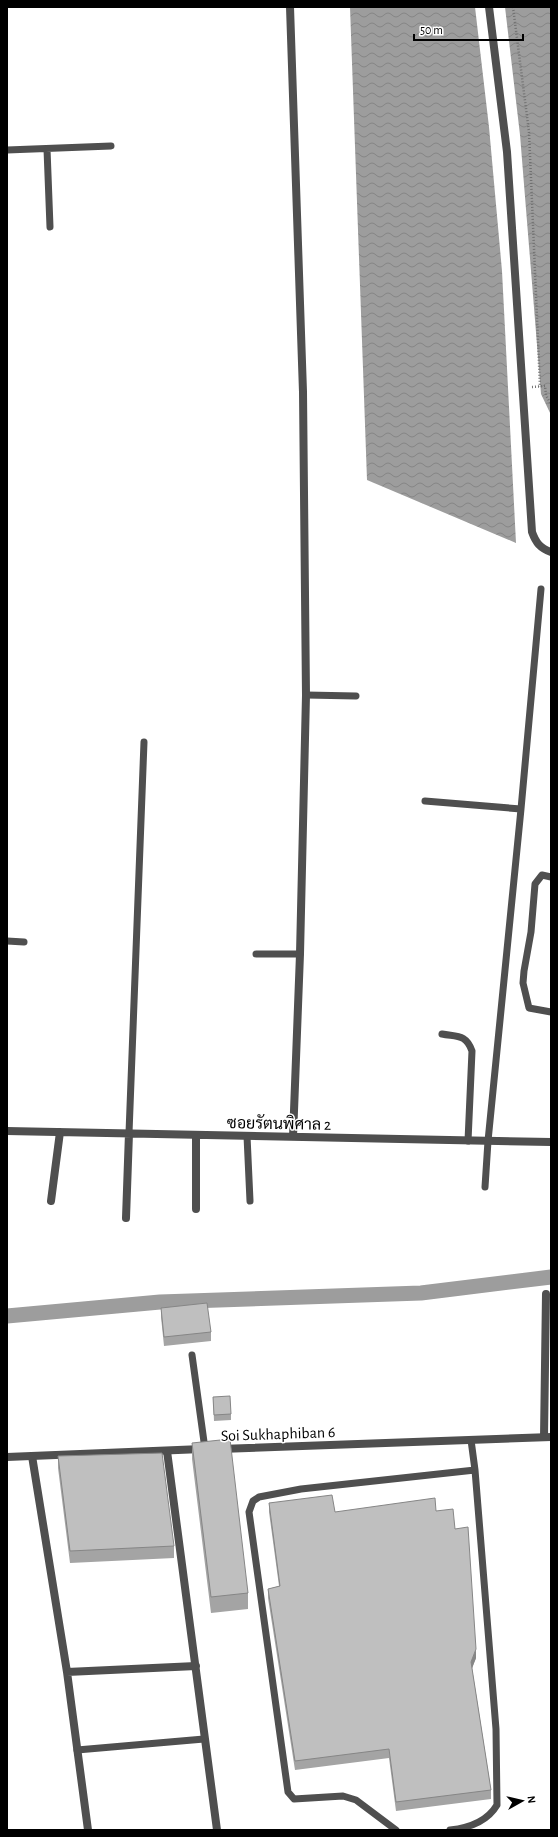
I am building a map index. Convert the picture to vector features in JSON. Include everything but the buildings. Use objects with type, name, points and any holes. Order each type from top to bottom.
[{"type":"street","points":[[290,7],[303,392],[306,694],[300,954],[293,1137]]},
{"type":"street","points":[[489,7],[506,152],[532,532],[536,542],[543,549],[551,552]]},
{"type":"street","name":"ซอยรัตนพิศาล 2","points":[[7,1131],[551,1142]]},
{"type":"street","points":[[51,1201],[60,1132]]},
{"type":"street","points":[[126,1218],[129,1133]]},
{"type":"street","points":[[196,1135],[196,1209]]},
{"type":"street","points":[[546,1294],[548,1437]]},
{"type":"street","name":"Soi Sukhaphiban 6","points":[[7,1457],[548,1437]]},
{"type":"street","points":[[167,1451],[217,1830]]},
{"type":"street","points":[[32,1456],[67,1672],[88,1830]]},
{"type":"street","points":[[67,1672],[196,1666]]},
{"type":"lane","points":[[7,150],[112,146]]},
{"type":"lane","points":[[47,149],[50,227]]},
{"type":"lane","points":[[485,1188],[488,1141],[541,589]]},
{"type":"lane","points":[[306,694],[356,696]]},
{"type":"lane","points":[[129,1133],[144,742]]},
{"type":"lane","points":[[425,801],[521,809]]},
{"type":"lane","points":[[551,877],[542,875],[535,884],[531,932],[523,983],[529,1008],[551,1012]]},
{"type":"lane","points":[[7,941],[24,942]]},
{"type":"lane","points":[[256,954],[300,954]]},
{"type":"lane","points":[[442,1034],[465,1039],[469,1043],[472,1051],[468,1141]]},
{"type":"lane","points":[[247,1136],[250,1201]]},
{"type":"lane","points":[[192,1355],[205,1449]]},
{"type":"lane","points":[[450,1830],[480,1823],[494,1811],[497,1805],[496,1729],[475,1470],[470,1440]]},
{"type":"lane","points":[[396,1830],[356,1800],[343,1796],[294,1799],[288,1792],[249,1512],[253,1501],[259,1497],[301,1489],[475,1470]]},
{"type":"lane","points":[[77,1750],[204,1739]]},
{"type":"path","points":[[513,7],[529,132],[540,387],[545,386],[546,395],[551,405]]},
{"type":"water","points":[[350,7],[475,7],[489,127],[502,271],[516,543],[367,480]]},
{"type":"water","points":[[505,7],[551,7],[551,415],[541,394],[520,135]]},
{"type":"waterway","points":[[7,1316],[160,1302],[421,1293],[551,1277]]}]
